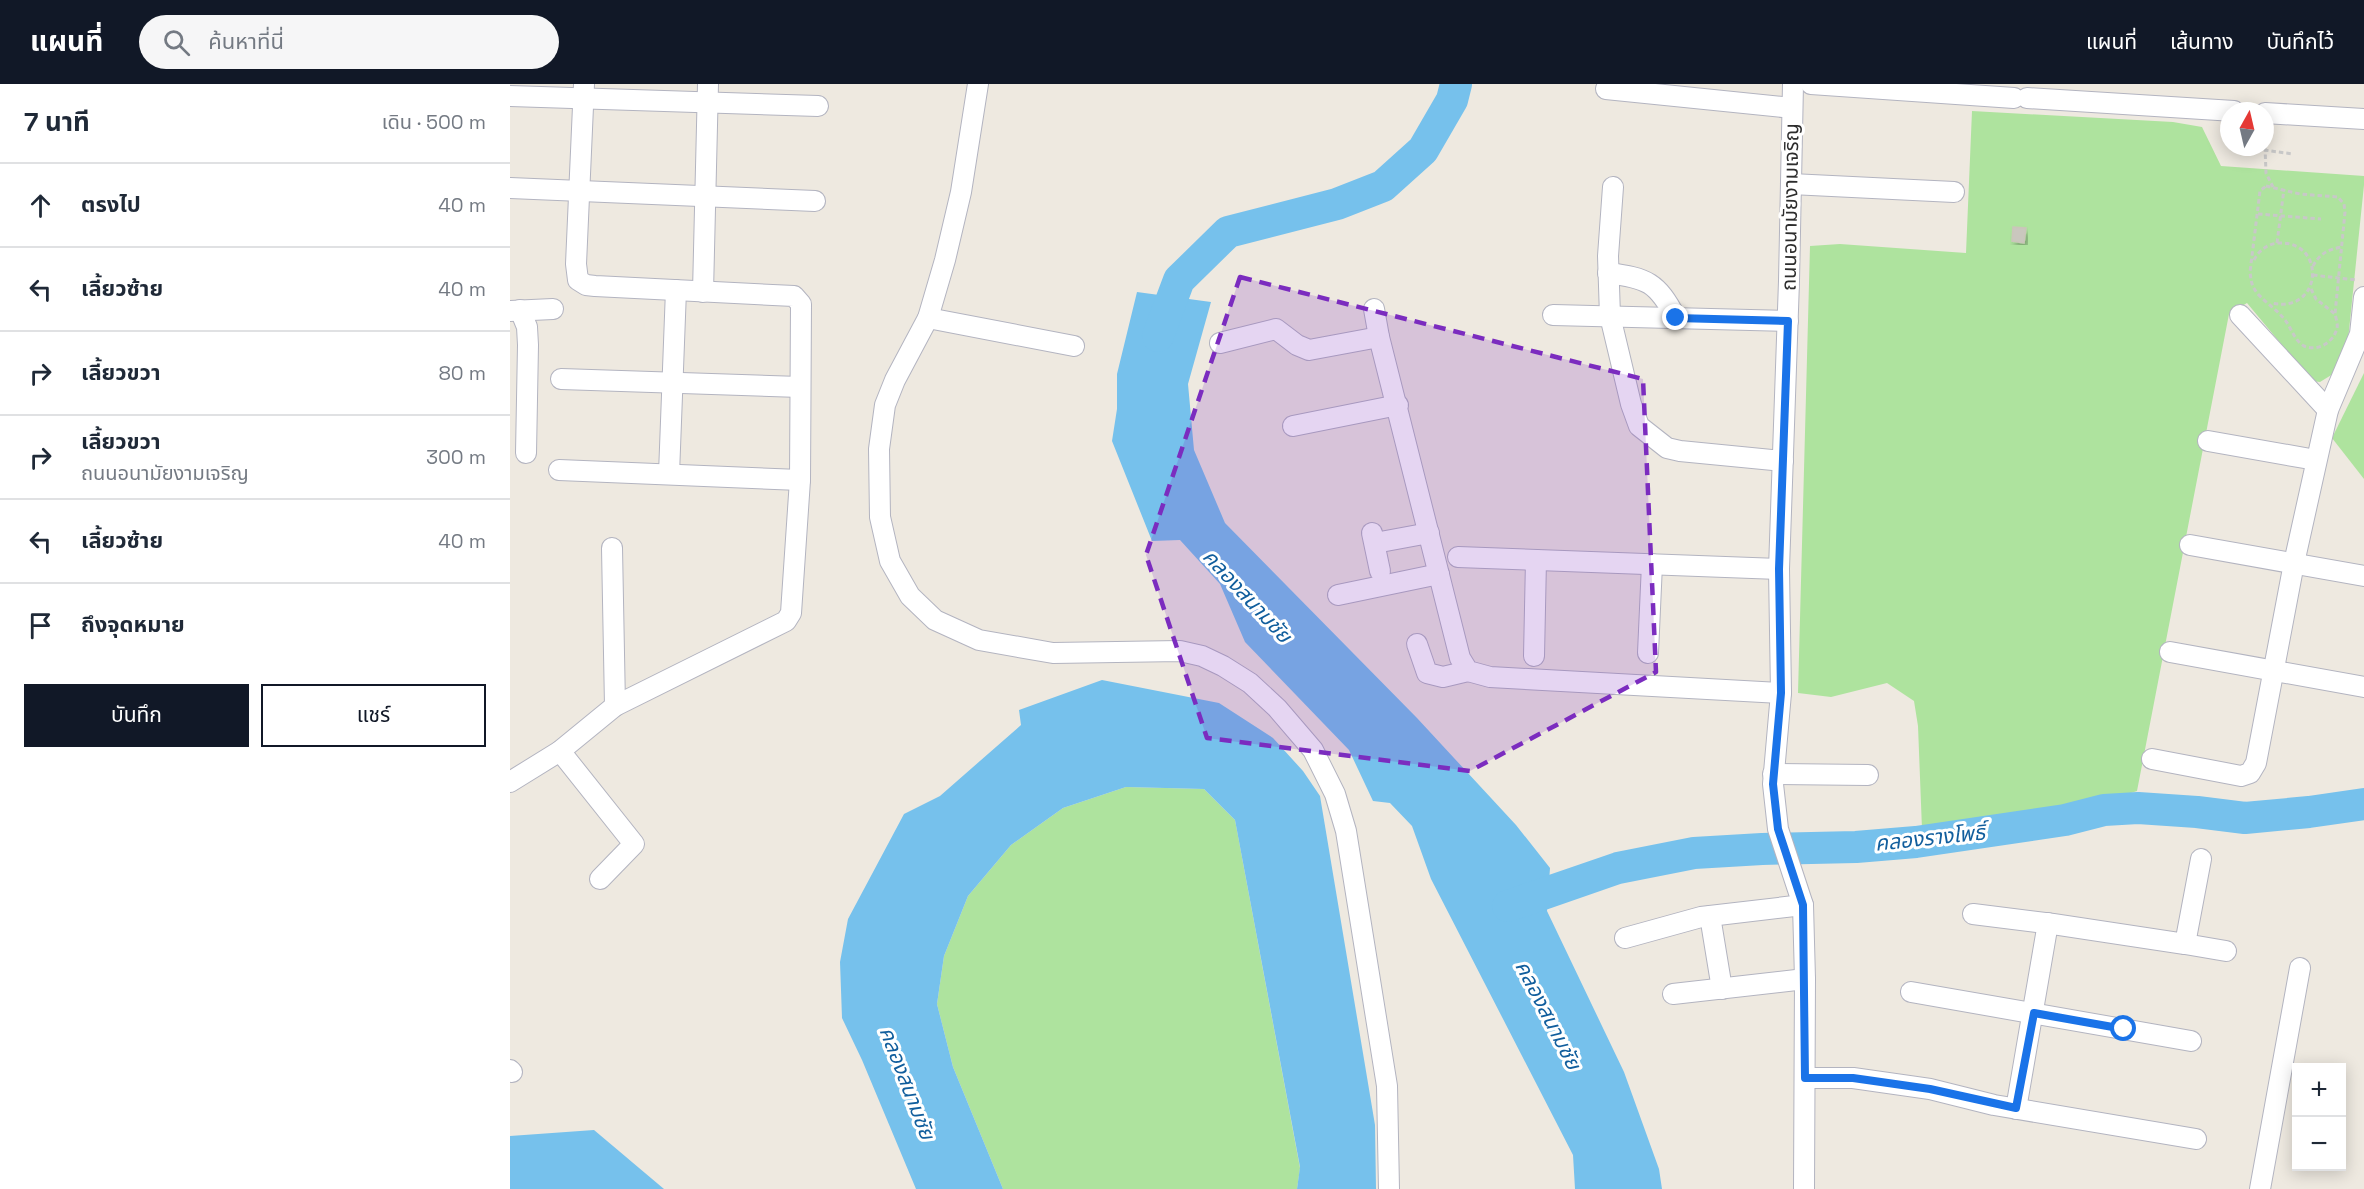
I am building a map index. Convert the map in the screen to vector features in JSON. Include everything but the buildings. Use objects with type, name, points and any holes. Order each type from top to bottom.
[{"type":"street","points":[[978,84],[961,192],[945,260],[928,318],[895,380],[885,405],[879,449],[880,517],[890,561],[909,596],[935,620],[979,640],[1053,652],[1180,651],[1202,656],[1250,683],[1277,708],[1312,750],[1335,794],[1346,831],[1387,1086],[1389,1189]]},
{"type":"street","name":"ถนนอนามัยงามเจริญ","points":[[1792,84],[1788,321],[1779,569],[1781,693],[1773,774],[1778,829],[1803,905],[1804,1189]]},
{"type":"street","points":[[1811,84],[2220,110]]},
{"type":"street","points":[[1606,89],[1792,108]]},
{"type":"street","points":[[510,782],[560,751],[615,706],[788,619],[791,613],[800,480],[801,304],[798,297],[585,285],[578,280],[576,264],[583,91]]},
{"type":"street","points":[[510,96],[583,91],[708,93],[818,106]]},
{"type":"street","points":[[703,292],[708,93]]},
{"type":"street","points":[[2274,114],[2364,119]]},
{"type":"street","points":[[1791,184],[1954,192]]},
{"type":"street","points":[[1613,187],[1608,273],[1610,316],[1639,426],[1666,448],[1783,461]]},
{"type":"street","points":[[510,188],[815,201]]},
{"type":"street","points":[[1608,273],[1645,280],[1658,290],[1676,318]]},
{"type":"street","points":[[669,474],[676,290]]},
{"type":"street","points":[[2152,759],[2241,776],[2250,773],[2256,763],[2316,460],[2328,410],[2362,334],[2364,297]]},
{"type":"street","points":[[515,310],[553,309]]},
{"type":"street","points":[[1374,309],[1379,337],[1460,658],[1468,670]]},
{"type":"street","points":[[515,310],[527,327],[526,453]]},
{"type":"street","points":[[1553,315],[1788,321]]},
{"type":"street","points":[[2240,315],[2328,410]]},
{"type":"street","points":[[928,318],[1074,346]]},
{"type":"street","points":[[1220,343],[1276,329],[1297,345],[1309,350],[1379,337]]},
{"type":"street","points":[[561,379],[800,387]]},
{"type":"street","points":[[1293,426],[1398,405]]},
{"type":"street","points":[[2208,441],[2316,460]]},
{"type":"street","points":[[559,470],[800,480]]},
{"type":"street","points":[[1380,571],[1373,538],[1429,533]]},
{"type":"street","points":[[2190,545],[2364,576]]},
{"type":"street","points":[[612,548],[615,706]]},
{"type":"street","points":[[1458,557],[1779,569]]},
{"type":"street","points":[[1534,656],[1536,560]]},
{"type":"street","points":[[1648,653],[1652,564]]},
{"type":"street","points":[[1338,595],[1439,574]]},
{"type":"street","points":[[1417,644],[1427,673],[1443,677],[1468,670],[1490,677],[1781,693]]},
{"type":"street","points":[[2170,652],[2364,687]]},
{"type":"street","points":[[560,751],[634,844],[600,879]]},
{"type":"street","points":[[1773,774],[1868,775]]},
{"type":"street","points":[[2186,944],[2200,859]]},
{"type":"street","points":[[1625,938],[1710,916],[1803,905]]},
{"type":"street","points":[[1973,915],[2048,923],[2226,951]]},
{"type":"street","points":[[1710,916],[1722,989]]},
{"type":"street","points":[[2016,1108],[2048,923]]},
{"type":"street","points":[[2260,1189],[2300,968]]},
{"type":"street","points":[[1673,994],[1805,979]]},
{"type":"street","points":[[1911,992],[2191,1041]]},
{"type":"street","points":[[1805,1078],[1853,1078],[1930,1089],[2016,1108],[2196,1139]]},
{"type":"path","points":[[2274,150],[2293,154]]},
{"type":"path","points":[[2265,156],[2266,173],[2273,187]]},
{"type":"path","points":[[2266,186],[2273,187],[2300,194],[2338,197],[2344,204],[2335,314],[2337,328],[2329,343],[2318,348],[2306,347],[2296,340],[2286,321],[2270,303],[2255,291],[2251,282],[2260,191],[2266,186]]},
{"type":"path","points":[[2277,243],[2284,189]]},
{"type":"path","points":[[2258,214],[2321,219]]},
{"type":"path","points":[[2252,263],[2265,247],[2277,243],[2296,246],[2305,252],[2313,275],[2308,291],[2301,299],[2291,304],[2270,303]]},
{"type":"path","points":[[2312,268],[2317,258],[2326,251],[2342,247]]},
{"type":"path","points":[[2313,275],[2364,281]]},
{"type":"path","points":[[2311,289],[2316,299],[2335,314]]},
{"type":"highlighted area","points":[[1240,277],[1643,379],[1656,672],[1470,771],[1207,738],[1146,555]]},
{"type":"green space","points":[[1972,111],[2173,122],[2202,127],[2221,166],[2364,176],[2364,185],[2348,340],[2333,374],[2320,382],[2312,381],[2247,303],[2229,314],[2137,791],[2092,806],[1942,831],[1922,829],[1918,726],[1914,701],[1887,683],[1831,697],[1798,693],[1810,246],[1840,244],[1966,253]]},
{"type":"green space","points":[[2364,373],[2364,479],[2332,438]]},
{"type":"green space","points":[[1126,787],[1204,789],[1235,820],[1300,1168],[1297,1189],[1003,1189],[953,1067],[937,1004],[944,956],[968,896],[1011,845],[1063,808]]},
{"type":"water","points":[[1137,292],[1211,302],[1188,384],[1194,450],[1225,523],[1417,718],[1516,825],[1550,868],[1547,911],[1624,1072],[1659,1169],[1662,1189],[1575,1189],[1573,1155],[1431,879],[1412,826],[1390,803],[1373,801],[1349,750],[1245,642],[1220,584],[1180,540],[1152,541],[1112,441],[1117,409],[1117,374]]},
{"type":"water","points":[[1102,680],[1219,703],[1273,738],[1303,771],[1320,796],[1375,1125],[1376,1189],[1297,1189],[1300,1167],[1235,820],[1204,789],[1126,787],[1063,808],[1011,845],[968,896],[944,956],[937,1004],[953,1067],[1003,1189],[916,1189],[842,1018],[840,962],[848,919],[904,814],[940,796],[1021,725],[1019,710]]},
{"type":"water","points":[[594,1130],[664,1189],[510,1189],[510,1136]]},
{"type":"waterway","name":"คลองสนามชัย","points":[[1158,336],[1179,280],[1228,232],[1337,204],[1383,186],[1423,150],[1452,100],[1456,84]]},
{"type":"waterway","name":"คลองรางโพธิ์","points":[[1508,906],[1618,868],[1694,853],[1856,847],[1916,842],[2065,820],[2104,810],[2138,808],[2245,818],[2364,804]]},
{"type":"route","points":[[1676,318],[1788,321],[1779,569],[1781,693],[1773,784],[1781,843],[1803,905],[1805,1078],[1853,1078],[1930,1089],[1994,1105],[2016,1108],[2034,1013],[2124,1029]]}]
